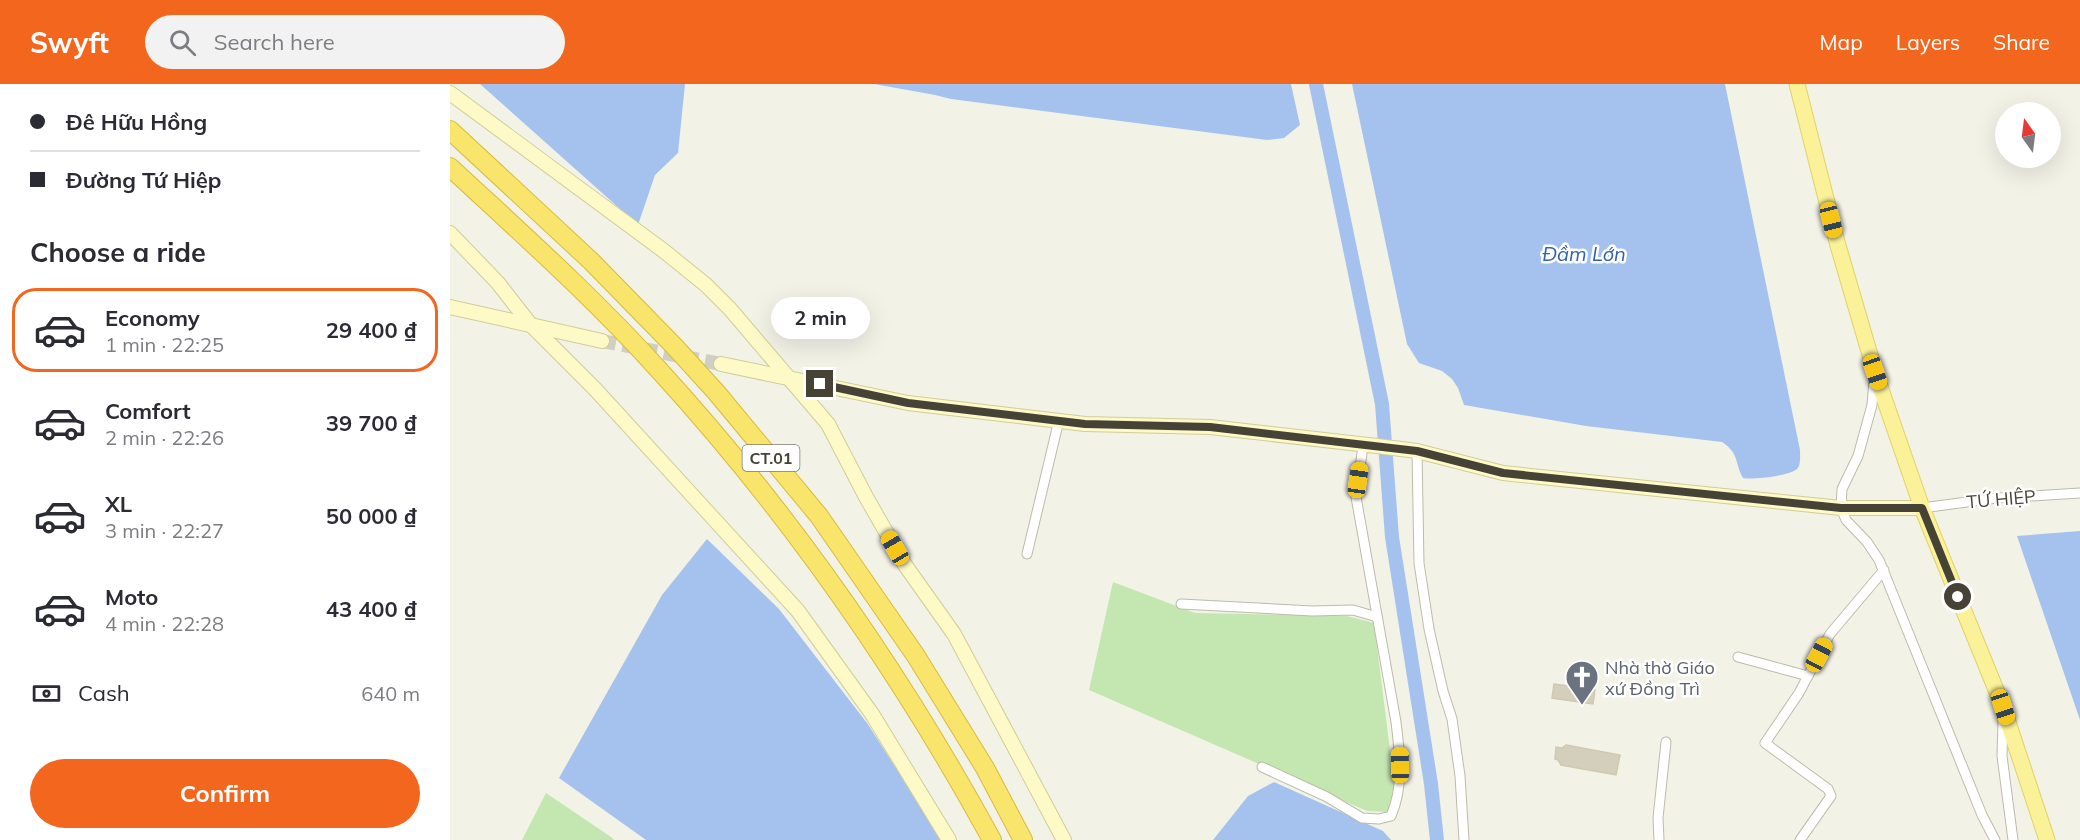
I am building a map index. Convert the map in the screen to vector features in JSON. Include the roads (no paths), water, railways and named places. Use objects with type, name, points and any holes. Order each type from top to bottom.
[{"type":"highway","name":"CT.01","points":[[450,130],[599,268],[717,392],[819,516],[916,656],[985,768],[1023,840]]},
{"type":"highway","name":"CT.01","points":[[450,167],[570,278],[657,368],[747,473],[804,544],[865,629],[923,718],[992,840]]},
{"type":"main road","points":[[1797,84],[1837,242],[1875,372],[1922,508],[2003,707],[2047,840]]},
{"type":"street","points":[[450,93],[706,285],[730,309],[828,424],[866,498],[905,565],[954,634],[1064,840]]},
{"type":"street","points":[[450,232],[498,284],[530,324],[595,389],[798,611],[872,714],[949,840]]},
{"type":"street","points":[[450,307],[602,341]]},
{"type":"street","points":[[721,364],[908,403],[1085,424],[1210,427],[1377,446],[1412,451],[1503,473],[1841,508],[1922,508]]},
{"type":"street","points":[[1875,372],[1872,405],[1858,456],[1842,489],[1841,508],[1846,520],[1867,542],[1884,570],[1982,815],[1995,840]]},
{"type":"street","points":[[1026,554],[1059,420]]},
{"type":"street","points":[[1262,766],[1327,797],[1362,818],[1379,819],[1391,816],[1398,800],[1399,753],[1370,566],[1356,497],[1363,446]]},
{"type":"street","points":[[1412,451],[1419,563],[1429,628],[1443,691],[1452,719],[1460,776],[1464,840]]},
{"type":"street","name":"TỨ HIỆP","points":[[1922,508],[1997,498],[2080,493]]},
{"type":"street","points":[[1800,840],[1831,796],[1828,789],[1766,742],[1799,693],[1830,634],[1884,570]]},
{"type":"street","points":[[1181,604],[1312,611],[1353,610],[1377,617]]},
{"type":"street","points":[[1738,657],[1808,676]]},
{"type":"street","points":[[2003,707],[2002,756],[2013,840]]},
{"type":"street","points":[[1659,840],[1658,818],[1666,742]]},
{"type":"water","points":[[480,84],[685,84],[678,153],[655,175],[638,225]]},
{"type":"water","points":[[874,84],[1291,84],[1300,125],[1284,138],[1267,140],[951,99]]},
{"type":"water","name":"Đầm Lớn","points":[[1352,84],[1725,84],[1800,450],[1800,463],[1797,469],[1770,477],[1743,478],[1732,450],[1722,442],[1586,426],[1464,405],[1452,379],[1442,371],[1419,363],[1407,344]]},
{"type":"water","points":[[2080,531],[2080,720],[2017,536]]},
{"type":"water","points":[[707,539],[779,609],[867,723],[942,840],[646,840],[559,778],[662,595]]},
{"type":"water","points":[[1274,782],[1383,831],[1391,840],[1213,840],[1248,796]]},
{"type":"waterway","points":[[1316,84],[1382,404],[1392,537],[1431,784],[1437,840]]},
{"type":"tunnel","points":[[602,341],[721,364]]},
{"type":"place","name":"Nhà thờ Giáo xứ Đồng Trì","points":[[1582,706]]}]
